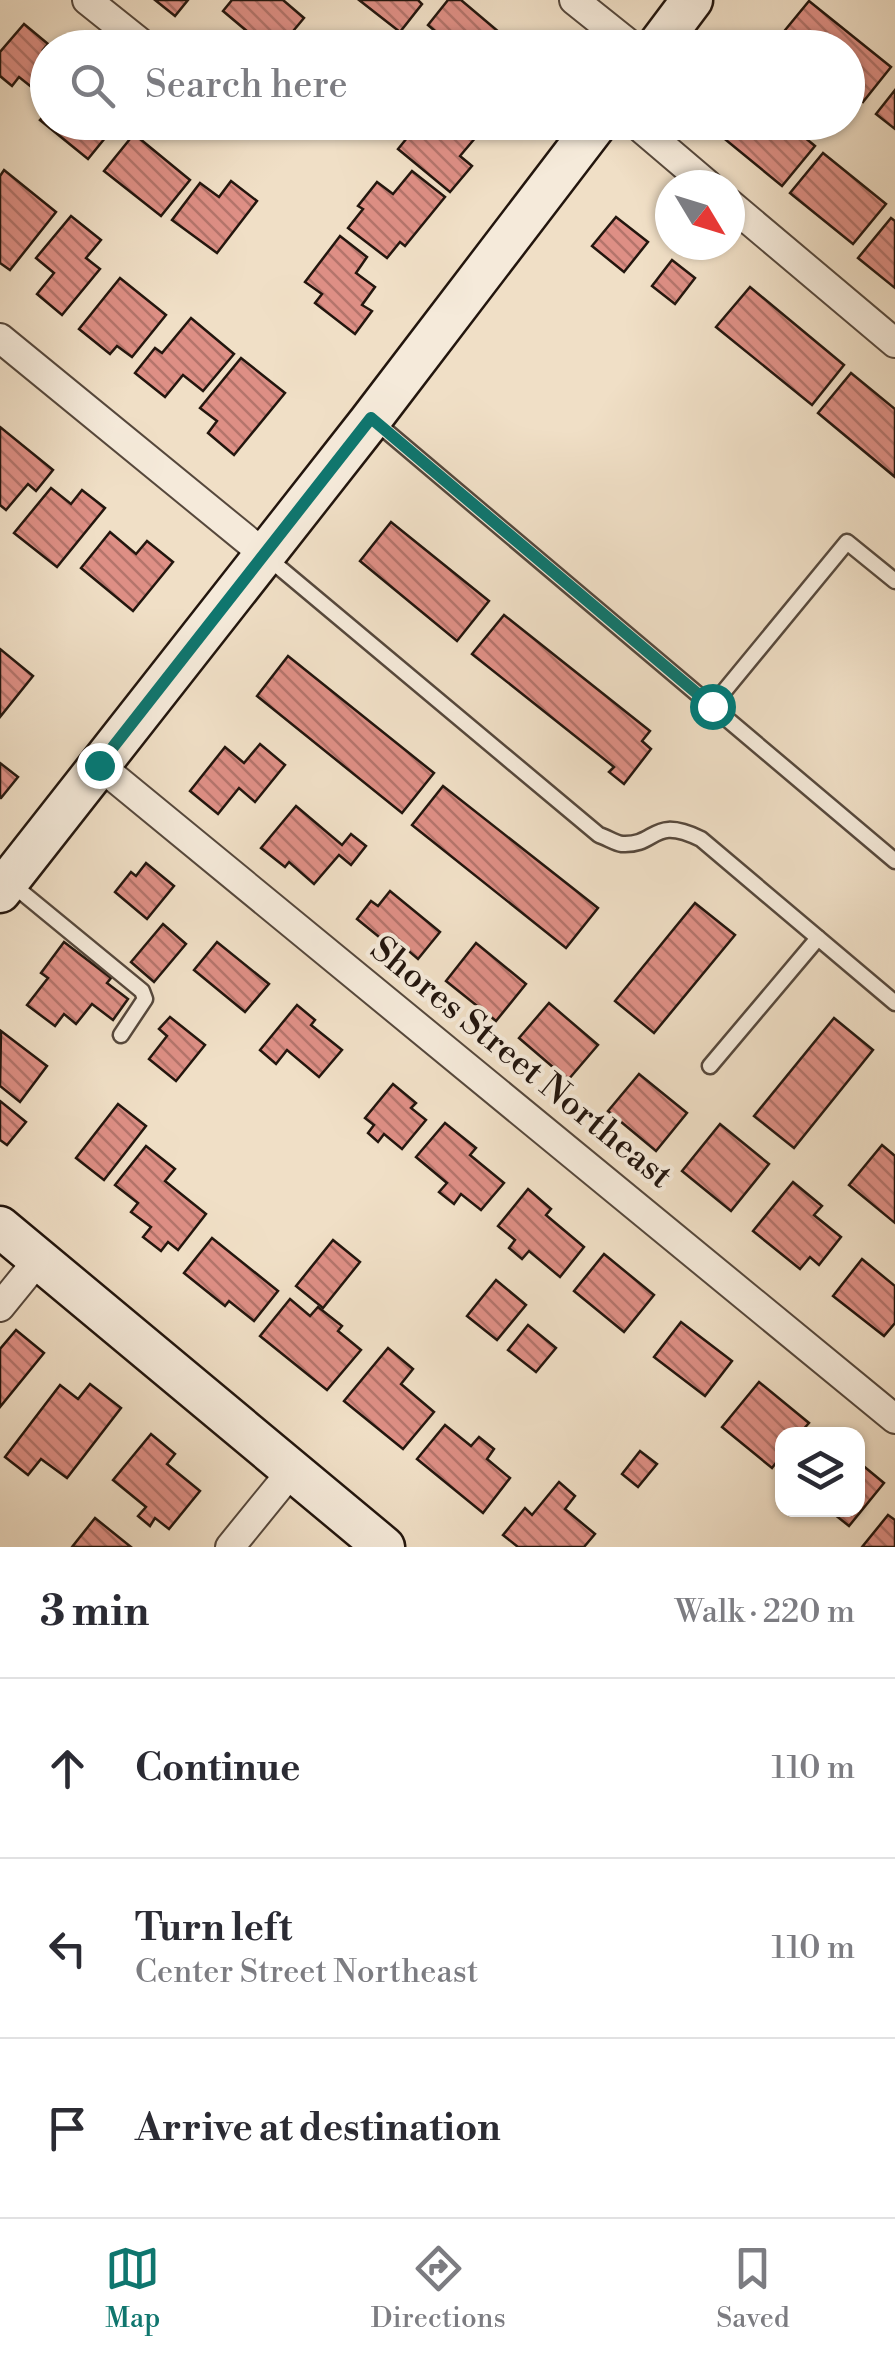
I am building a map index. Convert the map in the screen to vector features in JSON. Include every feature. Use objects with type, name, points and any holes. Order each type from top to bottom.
[{"type":"main road","points":[[667,30],[684,3]]},
{"type":"main road","points":[[4,886],[584,140]]},
{"type":"main road","points":[[0,1228],[384,1547]]},
{"type":"street","points":[[87,0],[125,30]]},
{"type":"street","points":[[574,0],[612,30]]},
{"type":"street","points":[[655,140],[690,170]]},
{"type":"street","points":[[745,217],[895,343]]},
{"type":"street","points":[[0,338],[264,554]]},
{"type":"street","name":"Shores Street Northeast","points":[[99,765],[895,1420]]},
{"type":"street","points":[[0,1307],[39,1259]]},
{"type":"street","points":[[230,1547],[291,1472]]},
{"type":"lane","points":[[371,418],[895,861]]},
{"type":"lane","points":[[712,706],[847,542],[895,581]]},
{"type":"lane","points":[[264,554],[599,834],[622,844],[662,830],[681,830],[700,839],[895,1003]]},
{"type":"lane","points":[[4,886],[142,991],[145,1000],[121,1034]]},
{"type":"lane","points":[[710,1066],[818,938]]},
{"type":"building","points":[[155,0],[188,0],[175,16]]},
{"type":"building","points":[[232,0],[283,0],[304,18],[294,30],[246,30],[223,11]]},
{"type":"building","points":[[359,0],[418,0],[422,4],[402,30]]},
{"type":"building","points":[[448,0],[461,0],[497,30],[434,30],[428,25]]},
{"type":"building","points":[[809,1],[845,30],[785,30]]},
{"type":"building","points":[[24,24],[31,30],[30,86],[19,77],[12,86],[0,76],[0,52]]},
{"type":"building","points":[[865,46],[891,67],[865,100]]},
{"type":"building","points":[[895,90],[895,129],[876,114]]},
{"type":"building","points":[[65,140],[103,140],[88,159]]},
{"type":"building","points":[[129,140],[141,140],[190,180],[161,216],[104,171]]},
{"type":"building","points":[[405,140],[474,140],[460,156],[472,166],[450,192],[398,149]]},
{"type":"building","points":[[726,140],[808,140],[815,146],[782,186]]},
{"type":"building","points":[[823,153],[886,204],[853,244],[790,193]]},
{"type":"building","points":[[4,170],[56,212],[10,270],[0,263],[0,176]]},
{"type":"building","points":[[412,171],[445,197],[405,246],[400,242],[387,258],[348,228],[363,209],[358,206],[377,182],[393,194]]},
{"type":"building","points":[[231,181],[257,201],[217,253],[172,220],[200,183],[219,197]]},
{"type":"building","points":[[71,216],[101,240],[86,258],[100,269],[62,315],[37,294],[54,273],[36,258]]},
{"type":"building","points":[[616,217],[648,242],[624,272],[592,246]]},
{"type":"building","points":[[891,218],[895,221],[895,288],[858,258]]},
{"type":"building","points":[[340,236],[367,257],[356,273],[375,287],[362,305],[372,311],[355,334],[315,303],[322,294],[305,282]]},
{"type":"building","points":[[672,260],[695,278],[675,304],[652,286]]},
{"type":"building","points":[[120,278],[166,315],[132,357],[117,346],[110,354],[79,329]]},
{"type":"building","points":[[750,287],[844,365],[812,405],[716,327]]},
{"type":"building","points":[[191,318],[234,354],[203,391],[183,375],[165,397],[135,373],[155,348],[162,353]]},
{"type":"building","points":[[241,358],[285,393],[234,455],[208,433],[217,421],[200,408]]},
{"type":"building","points":[[851,373],[895,409],[895,477],[818,413]]},
{"type":"building","points":[[0,427],[53,470],[36,491],[28,484],[6,510],[0,505]]},
{"type":"building","points":[[51,488],[71,504],[82,490],[105,508],[57,567],[14,533]]},
{"type":"building","points":[[391,522],[489,601],[457,641],[360,561]]},
{"type":"building","points":[[110,532],[136,554],[147,541],[173,562],[133,611],[81,568]]},
{"type":"building","points":[[504,615],[650,731],[642,741],[651,749],[624,784],[609,772],[614,767],[472,654]]},
{"type":"building","points":[[0,649],[33,676],[0,717]]},
{"type":"building","points":[[288,656],[434,773],[402,813],[257,696]]},
{"type":"building","points":[[260,744],[285,765],[255,802],[239,788],[218,814],[190,791],[225,747],[244,763]]},
{"type":"building","points":[[0,763],[18,777],[1,798],[0,798]]},
{"type":"building","points":[[443,786],[598,908],[566,948],[412,825]]},
{"type":"building","points":[[296,806],[342,845],[351,834],[366,846],[351,865],[339,855],[314,884],[289,862],[285,867],[261,848]]},
{"type":"building","points":[[146,863],[174,886],[147,919],[115,892],[131,872],[136,876]]},
{"type":"building","points":[[390,891],[440,932],[418,959],[389,934],[384,941],[357,919],[371,901],[378,906]]},
{"type":"building","points":[[695,903],[735,935],[654,1033],[615,1001]]},
{"type":"building","points":[[163,924],[186,944],[154,982],[131,962]]},
{"type":"building","points":[[64,942],[111,978],[107,983],[128,999],[113,1020],[92,1004],[76,1024],[64,1014],[55,1026],[27,1005],[48,978],[41,973]]},
{"type":"building","points":[[217,942],[269,984],[245,1012],[194,970]]},
{"type":"building","points":[[476,943],[526,984],[496,1021],[446,981]]},
{"type":"building","points":[[549,1003],[598,1045],[568,1080],[519,1038]]},
{"type":"building","points":[[297,1005],[315,1020],[311,1025],[342,1050],[319,1077],[287,1050],[276,1064],[260,1050]]},
{"type":"building","points":[[170,1017],[205,1045],[176,1081],[149,1059],[167,1036],[159,1029]]},
{"type":"building","points":[[834,1018],[873,1050],[794,1148],[754,1116]]},
{"type":"building","points":[[1,1031],[47,1066],[20,1102],[0,1086]]},
{"type":"building","points":[[639,1074],[687,1113],[656,1151],[608,1111]]},
{"type":"building","points":[[393,1084],[416,1103],[411,1108],[426,1120],[402,1149],[384,1134],[378,1142],[368,1133],[374,1125],[365,1118]]},
{"type":"building","points":[[0,1101],[26,1122],[7,1145],[0,1140]]},
{"type":"building","points":[[118,1104],[146,1126],[104,1180],[76,1158]]},
{"type":"building","points":[[445,1123],[476,1148],[470,1155],[504,1183],[481,1210],[461,1194],[454,1204],[439,1192],[447,1183],[416,1157]]},
{"type":"building","points":[[720,1124],[769,1164],[731,1211],[682,1171]]},
{"type":"building","points":[[882,1145],[895,1156],[895,1223],[849,1185]]},
{"type":"building","points":[[146,1146],[175,1169],[165,1181],[206,1214],[178,1250],[168,1242],[161,1251],[143,1237],[151,1227],[131,1212],[138,1203],[115,1185]]},
{"type":"building","points":[[793,1182],[822,1206],[814,1215],[841,1237],[819,1265],[810,1257],[800,1269],[753,1231]]},
{"type":"building","points":[[528,1189],[551,1209],[546,1215],[584,1247],[560,1277],[529,1251],[522,1259],[509,1248],[515,1240],[498,1226]]},
{"type":"building","points":[[212,1238],[278,1291],[254,1321],[229,1301],[225,1306],[184,1273]]},
{"type":"building","points":[[333,1240],[360,1262],[323,1308],[296,1286]]},
{"type":"building","points":[[604,1254],[654,1295],[624,1332],[574,1291]]},
{"type":"building","points":[[862,1259],[895,1286],[895,1323],[884,1336],[833,1296]]},
{"type":"building","points":[[496,1280],[526,1305],[497,1340],[467,1316]]},
{"type":"building","points":[[290,1299],[310,1316],[318,1307],[342,1326],[338,1331],[361,1350],[327,1390],[260,1336]]},
{"type":"building","points":[[681,1322],[732,1361],[705,1396],[654,1357]]},
{"type":"building","points":[[528,1325],[556,1348],[536,1372],[508,1350]]},
{"type":"building","points":[[16,1330],[44,1353],[0,1407],[0,1349]]},
{"type":"building","points":[[388,1348],[413,1369],[401,1384],[434,1412],[403,1449],[344,1401]]},
{"type":"building","points":[[759,1382],[809,1423],[805,1427],[775,1427],[772,1468],[722,1427]]},
{"type":"building","points":[[90,1384],[121,1408],[67,1478],[41,1459],[28,1475],[5,1457],[60,1385],[78,1399]]},
{"type":"building","points":[[445,1425],[471,1446],[479,1437],[494,1449],[487,1459],[510,1478],[483,1513],[417,1459]]},
{"type":"building","points":[[151,1434],[175,1454],[167,1464],[200,1491],[169,1529],[155,1518],[150,1526],[138,1516],[146,1507],[113,1480]]},
{"type":"building","points":[[640,1451],[657,1464],[638,1487],[622,1474]]},
{"type":"building","points":[[865,1467],[884,1483],[865,1506]]},
{"type":"building","points":[[559,1482],[575,1496],[565,1509],[595,1534],[584,1547],[518,1547],[503,1535],[525,1508],[532,1515]]},
{"type":"building","points":[[888,1515],[895,1520],[895,1547],[862,1547]]},
{"type":"building","points":[[838,1517],[856,1517],[849,1526]]},
{"type":"building","points":[[95,1518],[131,1547],[72,1547]]},
{"type":"route","points":[[99,765],[371,418],[712,706]]}]
